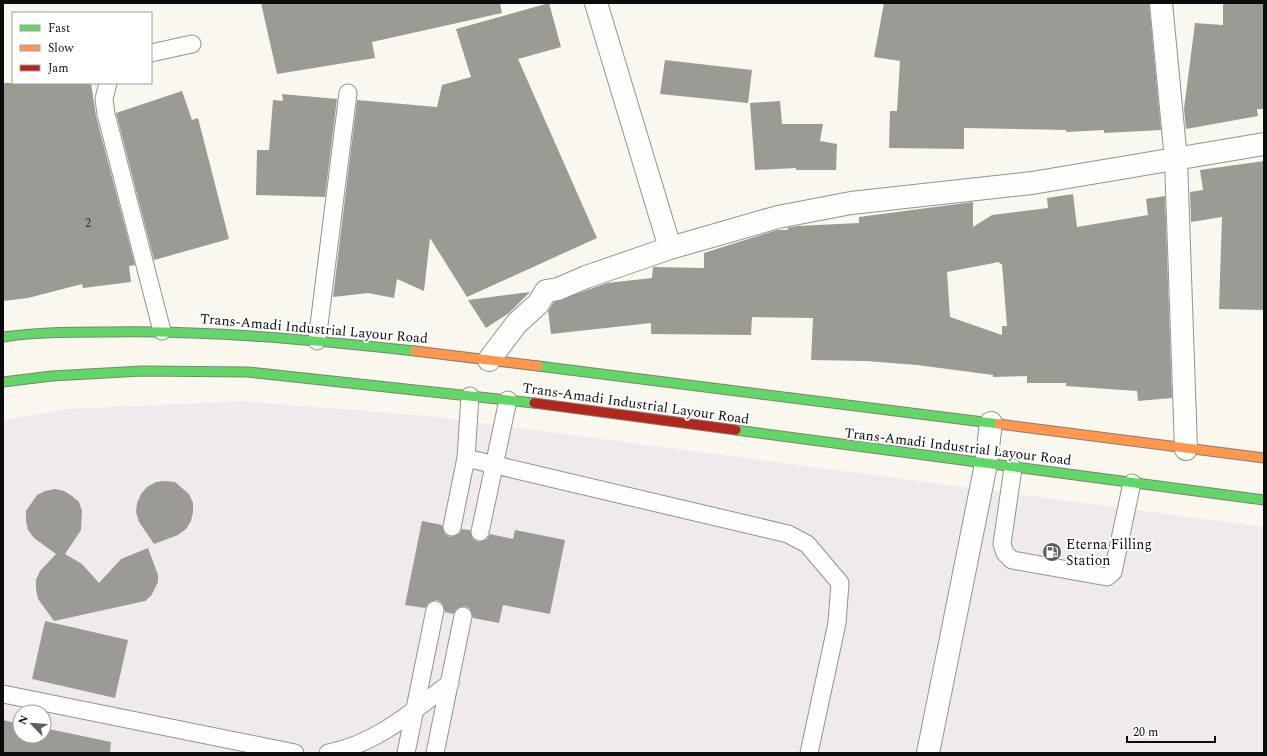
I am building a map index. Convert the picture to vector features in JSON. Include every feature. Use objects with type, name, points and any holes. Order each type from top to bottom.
[{"type":"main road","name":"Trans-Amadi Industrial Layour Road","points":[[3,337],[28,333],[162,331],[269,336],[489,360],[1264,458]]},
{"type":"main road","name":"Trans-Amadi Industrial Layour Road","points":[[3,382],[52,376],[142,372],[248,372],[508,400],[1264,500]]},
{"type":"street","points":[[596,3],[670,248]]},
{"type":"street","points":[[1161,3],[1176,160],[1186,449]]},
{"type":"street","points":[[489,360],[517,324],[538,304],[546,291],[558,289],[586,276],[670,248],[778,216],[852,203],[1032,183],[1264,144]]},
{"type":"street","points":[[928,753],[986,464],[991,423]]},
{"type":"lane","points":[[152,53],[192,44]]},
{"type":"lane","points":[[108,84],[104,99],[106,114],[162,331]]},
{"type":"lane","points":[[317,341],[348,93]]},
{"type":"lane","points":[[452,527],[466,458],[470,396]]},
{"type":"lane","points":[[480,532],[508,400]]},
{"type":"lane","points":[[466,458],[788,534],[807,544],[840,583],[837,623],[809,753]]},
{"type":"lane","points":[[1013,468],[1002,544],[1005,553],[1012,560],[1107,577],[1113,572],[1132,483]]},
{"type":"lane","points":[[406,753],[435,610]]},
{"type":"lane","points":[[435,753],[463,616]]},
{"type":"lane","points":[[328,753],[346,750],[381,734],[450,684]]},
{"type":"lane","points":[[3,694],[294,753]]},
{"type":"shaded area","points":[[242,401],[429,416],[1264,527],[1264,753],[3,753],[3,420],[67,409]]},
{"type":"building","points":[[261,3],[500,3],[502,13],[372,42],[375,58],[277,74]]},
{"type":"building","points":[[549,3],[561,47],[518,59],[597,238],[467,297],[430,238],[424,291],[397,279],[394,298],[368,293],[333,297],[357,100],[437,107],[442,85],[471,77],[456,29]]},
{"type":"building","points":[[884,3],[1149,3],[1161,130],[1104,133],[1104,130],[1066,132],[1066,130],[964,128],[964,149],[889,148],[890,111],[897,111],[900,61],[874,57]]},
{"type":"building","points":[[1223,3],[1264,3],[1264,109],[1257,109],[1258,116],[1186,129],[1184,109],[1195,23],[1223,25]]},
{"type":"building","points":[[665,60],[752,70],[748,103],[660,94]]},
{"type":"building","points":[[3,83],[91,84],[96,116],[135,265],[129,266],[131,282],[83,288],[82,284],[28,298],[3,301]]},
{"type":"building","points":[[182,91],[192,120],[198,118],[229,239],[154,260],[116,113]]},
{"type":"building","points":[[282,94],[337,99],[325,197],[256,195],[257,150],[269,150],[273,100],[283,101]]},
{"type":"building","points":[[780,101],[782,124],[823,124],[820,141],[837,144],[836,170],[796,170],[796,168],[755,170],[750,103]]},
{"type":"building","points":[[1264,161],[1264,310],[1219,309],[1222,217],[1191,222],[1190,192],[1203,190],[1200,170]]},
{"type":"building","points":[[1073,194],[1077,227],[1148,215],[1146,199],[1165,196],[1172,398],[1138,401],[1137,391],[1066,386],[1066,383],[1027,383],[1027,376],[993,377],[993,375],[917,365],[866,361],[811,360],[813,318],[752,317],[751,335],[651,334],[651,323],[551,334],[548,311],[554,302],[607,283],[652,278],[653,267],[704,268],[704,253],[777,230],[788,230],[787,228],[797,226],[859,223],[859,217],[973,202],[973,227],[992,215],[1048,208],[1047,198]],"holes":[[[999,262],[1002,264],[1007,326],[1002,326],[1002,335],[950,317],[947,272]]]},
{"type":"building","points":[[530,292],[509,313],[486,328],[468,300]]},
{"type":"building","points":[[156,482],[175,482],[189,494],[193,503],[193,512],[191,521],[186,529],[178,535],[154,544],[139,522],[136,512],[137,503],[141,494],[147,487]]},
{"type":"building","points":[[55,489],[64,491],[72,496],[79,502],[82,511],[81,530],[65,554],[82,564],[99,583],[121,559],[148,548],[158,575],[158,582],[151,596],[145,601],[54,621],[38,599],[36,580],[40,571],[56,554],[34,538],[28,530],[26,511],[37,495],[45,491]]},
{"type":"building","points":[[422,521],[442,525],[445,534],[450,537],[459,534],[462,529],[470,530],[473,539],[478,542],[487,539],[490,534],[513,539],[515,530],[565,540],[550,614],[503,605],[499,623],[473,618],[470,609],[465,606],[456,609],[453,614],[445,612],[442,603],[437,600],[428,603],[425,608],[405,605]]},
{"type":"building","points":[[45,621],[128,640],[115,698],[32,679]]},
{"type":"building","points":[[3,720],[12,722],[12,744],[52,744],[52,730],[111,742],[110,753],[3,753]]},
{"type":"traffic: fast","points":[[3,337],[67,332],[222,334],[338,343],[415,351]]},
{"type":"traffic: fast","points":[[538,366],[999,424]]},
{"type":"traffic: fast","points":[[3,382],[52,376],[142,371],[248,372],[534,403]]},
{"type":"traffic: fast","points":[[736,430],[1264,500]]},
{"type":"traffic: slow","points":[[415,351],[538,366]]},
{"type":"traffic: slow","points":[[999,424],[1264,458]]},
{"type":"traffic: jam","points":[[534,403],[736,430]]},
{"type":"place","name":"Eterna Filling Station","points":[[1052,552]]}]
